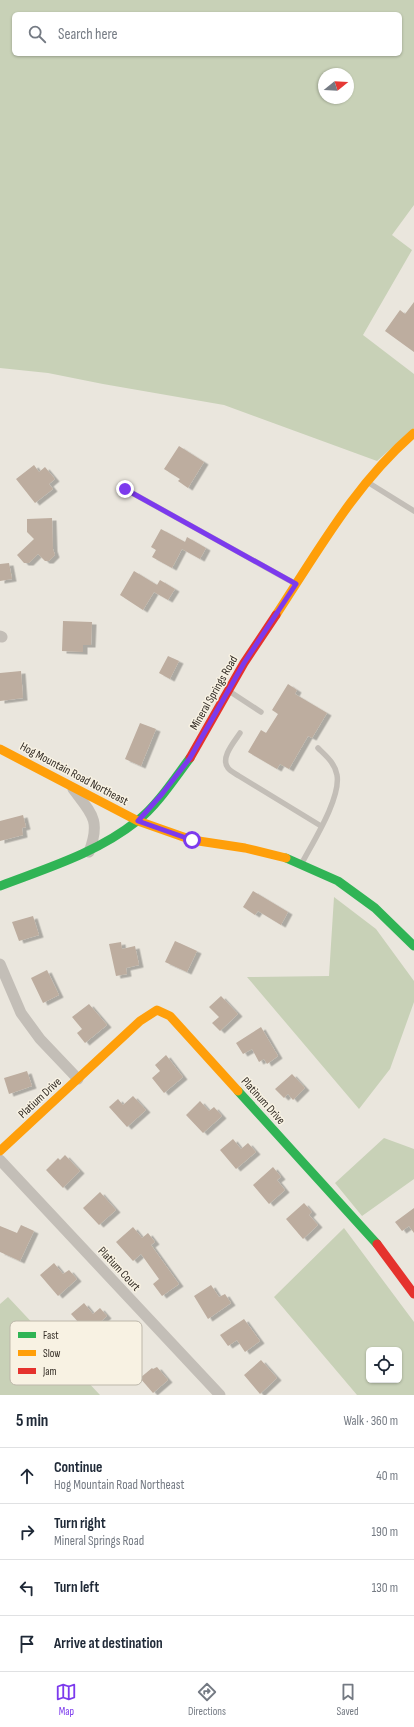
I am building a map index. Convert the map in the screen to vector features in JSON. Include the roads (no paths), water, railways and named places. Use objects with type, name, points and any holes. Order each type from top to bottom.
[{"type":"street","name":"Mineral Springs Road","points":[[0,886],[89,852],[138,821],[162,794],[190,758],[244,663],[348,505],[367,481],[400,445],[414,433]]},
{"type":"street","name":"Hog Mountain Road Northeast","points":[[0,749],[138,821],[192,840],[244,848],[283,857],[332,878],[375,908],[414,946]]},
{"type":"street","points":[[71,787],[91,814],[94,821],[95,834],[89,852]]},
{"type":"street","points":[[0,964],[21,1013],[40,1039],[78,1079]]},
{"type":"street","name":"Platinum Drive","points":[[78,1079],[148,1015],[157,1010],[170,1016],[381,1248],[414,1294]]},
{"type":"street","name":"Platium Drive","points":[[0,1151],[78,1079]]},
{"type":"street","name":"Platium Court","points":[[0,1160],[220,1395]]},
{"type":"lane","points":[[367,481],[414,511]]},
{"type":"lane","points":[[125,489],[296,584]]},
{"type":"lane","points":[[228,691],[261,712]]},
{"type":"lane","points":[[240,733],[226,754],[226,764],[228,768],[321,826]]},
{"type":"lane","points":[[301,864],[337,792],[337,775],[331,761],[318,748]]}]
